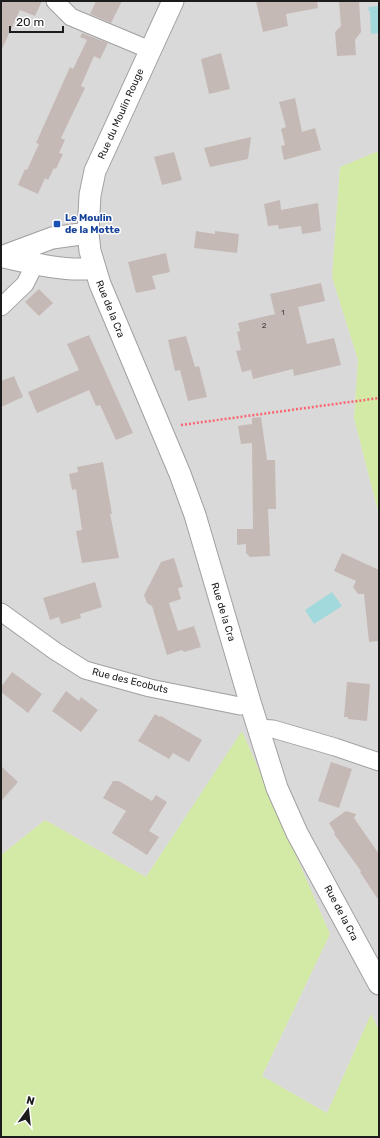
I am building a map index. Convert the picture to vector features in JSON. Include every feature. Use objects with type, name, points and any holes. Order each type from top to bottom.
[{"type":"street","points":[[55,1],[71,17],[150,50]]},
{"type":"street","name":"Rue du Moulin Rouge","points":[[88,232],[90,195],[95,171],[173,1]]},
{"type":"street","points":[[2,257],[52,238],[88,232]]},
{"type":"street","name":"Rue de la Cra","points":[[88,232],[94,268],[180,474],[195,515],[277,788],[297,833],[379,984]]},
{"type":"street","points":[[2,257],[35,264],[84,270],[94,268]]},
{"type":"street","points":[[1,307],[25,284],[35,264]]},
{"type":"street","name":"Rue des Ecobuts","points":[[1,612],[55,651],[85,670],[150,688],[240,706],[250,702]]},
{"type":"street","points":[[258,728],[273,729],[379,762]]},
{"type":"path","points":[[160,428],[379,398]]},
{"type":"shaded area","points":[[1,1],[379,1],[379,151],[340,167],[332,277],[358,360],[354,418],[379,515],[379,1030],[371,1014],[327,1113],[262,1076],[330,934],[242,732],[146,877],[45,820],[1,855]]},
{"type":"green space","points":[[379,151],[379,515],[354,418],[358,360],[332,277],[340,167]]},
{"type":"green space","points":[[242,731],[330,934],[262,1076],[327,1113],[371,1014],[379,1030],[379,1137],[1,1137],[1,855],[45,820],[146,877]]},
{"type":"water","points":[[379,6],[379,33],[371,34],[370,11],[368,11],[369,7]]},
{"type":"water","points":[[332,592],[342,606],[314,624],[305,610]]},
{"type":"building","points":[[1,1],[42,1],[35,16],[20,10],[1,51]]},
{"type":"building","points":[[96,1],[122,1],[111,23],[90,14]]},
{"type":"building","points":[[256,1],[317,1],[318,8],[286,14],[288,26],[263,32]]},
{"type":"building","points":[[339,1],[359,1],[361,32],[355,40],[356,55],[337,56],[335,32],[341,26]]},
{"type":"building","points":[[82,33],[108,43],[100,59],[94,56],[81,86],[85,88],[61,138],[65,140],[59,153],[63,154],[56,169],[54,168],[48,180],[45,178],[38,194],[18,185],[39,144],[36,143],[70,67],[73,69],[87,40],[80,37]]},
{"type":"building","points":[[221,53],[230,89],[209,94],[201,59]]},
{"type":"building","points":[[295,98],[302,132],[315,128],[321,150],[284,160],[281,146],[285,145],[281,129],[286,127],[279,102]]},
{"type":"building","points":[[251,137],[248,159],[210,167],[204,148]]},
{"type":"building","points":[[174,152],[182,180],[162,185],[154,157]]},
{"type":"building","points":[[280,200],[281,210],[318,203],[321,231],[302,234],[301,226],[279,229],[278,225],[268,226],[264,204]]},
{"type":"building","points":[[196,231],[215,234],[215,231],[239,234],[237,253],[194,248]]},
{"type":"building","points":[[166,253],[170,272],[152,276],[156,289],[136,293],[128,262]]},
{"type":"building","points":[[321,283],[325,301],[298,307],[307,344],[334,338],[341,365],[294,376],[293,369],[253,379],[251,370],[242,372],[236,351],[241,350],[237,332],[240,331],[238,323],[275,314],[270,294]]},
{"type":"building","points":[[39,289],[53,303],[39,316],[25,302]]},
{"type":"building","points":[[89,335],[133,433],[116,440],[100,405],[96,406],[89,390],[37,413],[28,392],[79,370],[67,344]]},
{"type":"building","points":[[186,336],[195,367],[199,366],[207,397],[188,401],[180,370],[175,371],[168,340]]},
{"type":"building","points":[[14,376],[23,397],[1,407],[1,381]]},
{"type":"building","points":[[261,417],[267,460],[275,460],[276,509],[268,509],[270,556],[250,557],[246,553],[246,544],[237,545],[237,529],[253,529],[252,443],[241,444],[238,426],[252,424],[252,418]]},
{"type":"building","points":[[103,462],[112,514],[110,514],[119,558],[82,563],[76,531],[82,530],[76,489],[72,490],[69,474],[78,472],[77,467]]},
{"type":"building","points":[[342,553],[379,570],[379,641],[369,642],[364,594],[358,594],[353,587],[356,581],[334,571]]},
{"type":"building","points":[[174,558],[183,587],[178,588],[181,599],[169,603],[178,631],[194,626],[201,647],[184,652],[182,650],[167,655],[152,606],[147,603],[144,595],[161,562]]},
{"type":"building","points":[[95,582],[102,607],[80,614],[81,618],[61,624],[59,617],[50,620],[43,598]]},
{"type":"building","points":[[12,672],[42,694],[28,713],[1,692],[1,687]]},
{"type":"building","points":[[347,682],[370,684],[367,721],[348,719],[348,717],[344,717]]},
{"type":"building","points":[[66,691],[79,701],[81,697],[98,710],[81,732],[52,711]]},
{"type":"building","points":[[155,714],[202,740],[189,762],[173,753],[169,759],[138,741]]},
{"type":"building","points":[[331,762],[352,769],[339,808],[318,801]]},
{"type":"building","points":[[1,766],[18,782],[1,801]]},
{"type":"building","points":[[113,781],[119,781],[152,801],[156,795],[167,802],[149,831],[159,837],[147,855],[112,833],[126,811],[103,798]]},
{"type":"building","points":[[346,811],[356,814],[354,818],[379,854],[379,901],[360,872],[361,871],[334,834],[335,833],[329,823]]},
{"type":"place","name":"Le Moulin de la Motte","points":[[57,224]]}]
